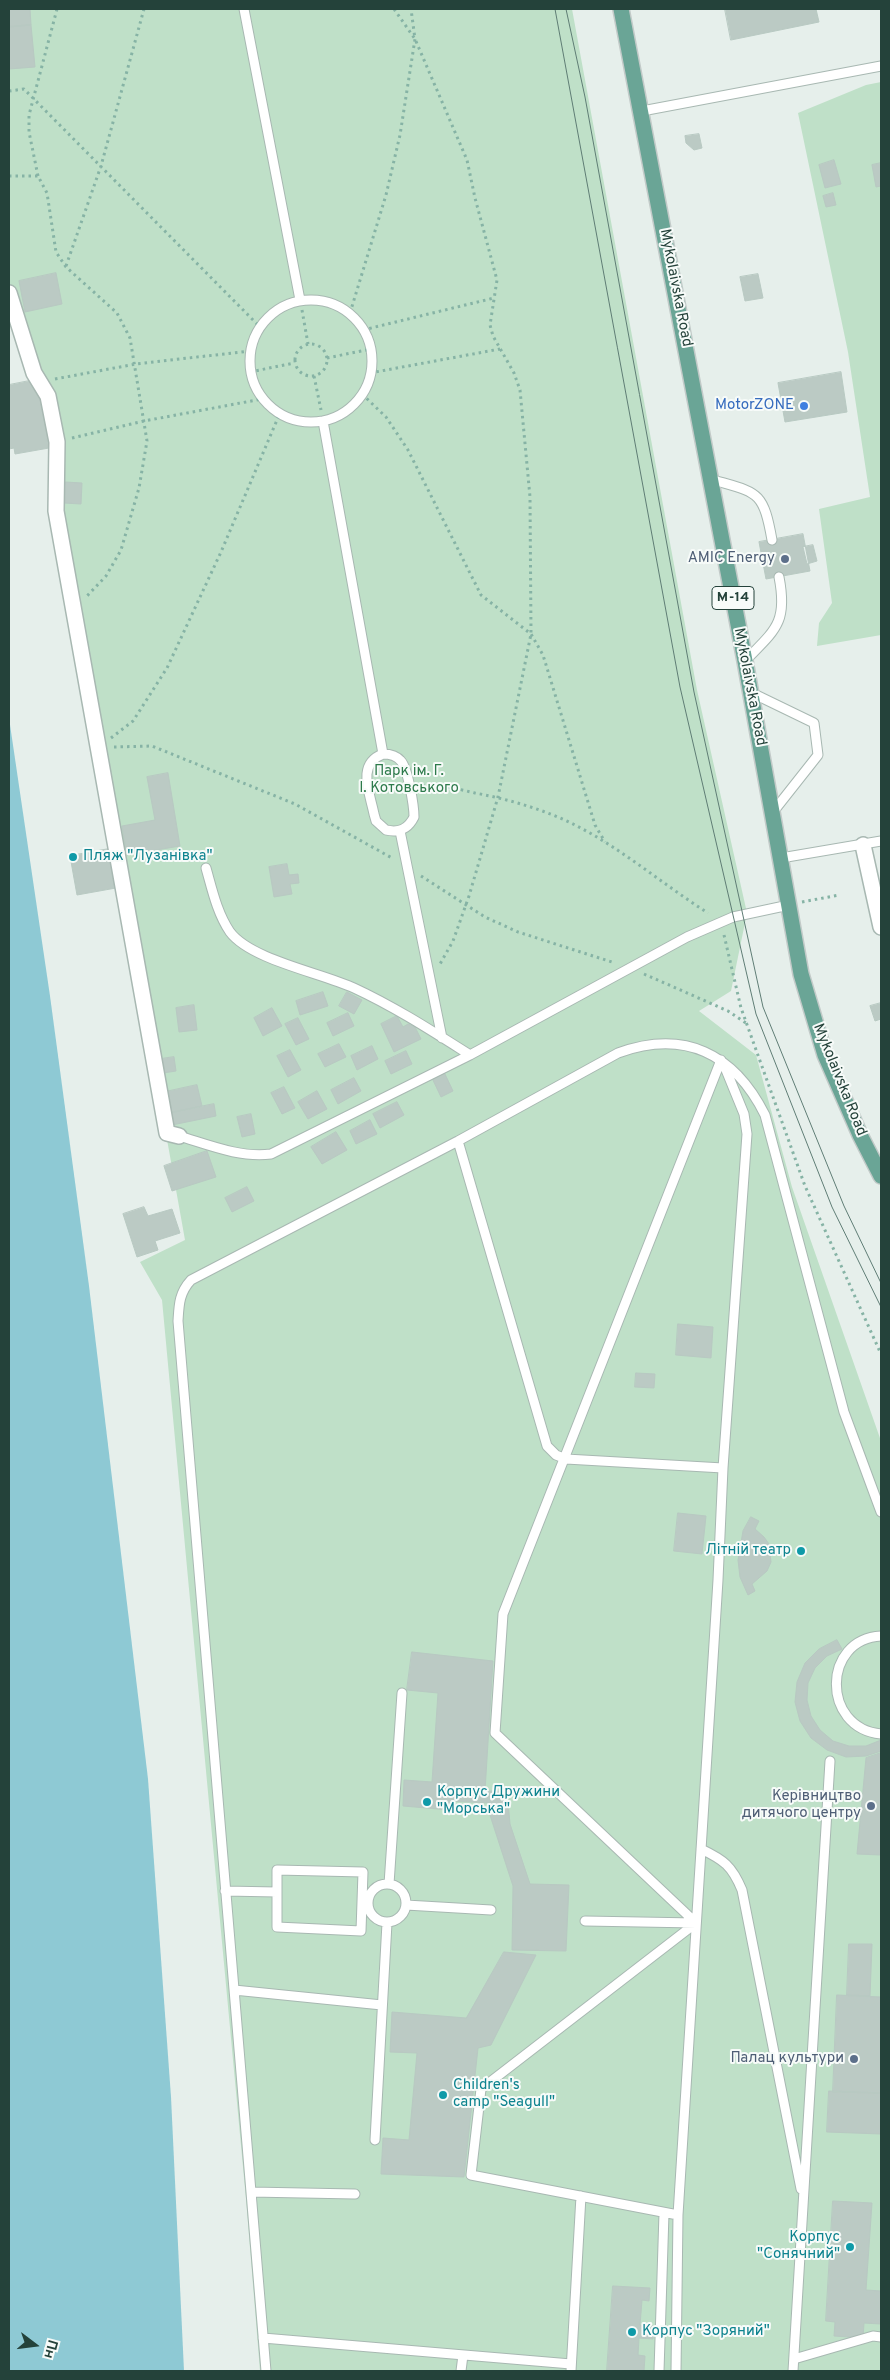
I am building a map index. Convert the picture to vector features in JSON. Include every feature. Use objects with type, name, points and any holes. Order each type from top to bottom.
[{"type":"main road","name":"Mykolaivska Road","points":[[620,9],[642,111],[773,812],[801,974],[826,1054],[860,1135],[881,1176]]},
{"type":"street","points":[[9,293],[34,373],[48,396],[57,442],[56,511],[72,609],[99,748],[167,1133],[179,1136]]},
{"type":"street","points":[[863,844],[875,874],[881,927]]},
{"type":"lane","points":[[244,9],[300,300]]},
{"type":"lane","points":[[642,111],[881,66]]},
{"type":"lane","points":[[300,300],[326,301],[350,313],[364,330],[371,349],[370,374],[362,394],[345,411],[323,421],[306,422],[280,413],[262,399],[250,372],[250,351],[260,327],[270,314],[284,305],[300,300]]},
{"type":"lane","points":[[323,421],[383,754]]},
{"type":"lane","points":[[710,479],[748,490],[760,499],[767,512],[772,540]]},
{"type":"lane","points":[[745,661],[774,631],[782,615],[784,599],[779,577]]},
{"type":"lane","points":[[750,692],[814,723],[818,755],[773,812]]},
{"type":"lane","points":[[383,754],[389,754],[400,760],[404,765],[409,788],[414,817],[411,823],[400,831],[386,830],[376,821],[374,814],[366,772],[372,760],[383,754]]},
{"type":"lane","points":[[400,831],[442,1038]]},
{"type":"lane","points":[[781,858],[881,841]]},
{"type":"lane","points":[[206,868],[216,904],[231,932],[248,947],[300,969],[353,987],[398,1010],[470,1055]]},
{"type":"lane","points":[[179,1136],[240,1153],[271,1154],[470,1055],[687,936],[733,917],[789,905]]},
{"type":"lane","points":[[266,2371],[178,1321],[181,1294],[191,1280],[458,1141],[618,1053],[639,1046],[658,1043],[685,1044],[704,1050],[722,1060],[742,1079],[757,1099],[765,1115],[844,1412],[881,1512]]},
{"type":"lane","points":[[696,1924],[495,1733],[503,1614],[566,1459],[722,1060]]},
{"type":"lane","points":[[676,2371],[678,2216],[718,1580],[723,1468],[747,1134],[744,1114],[722,1060]]},
{"type":"lane","points":[[458,1141],[547,1446],[556,1455],[566,1459],[723,1468]]},
{"type":"lane","points":[[881,1636],[859,1643],[846,1654],[838,1668],[835,1685],[838,1701],[845,1716],[857,1727],[872,1734],[881,1734]]},
{"type":"lane","points":[[389,1884],[402,1693]]},
{"type":"lane","points":[[793,2371],[830,1761]]},
{"type":"lane","points":[[701,1850],[727,1863],[736,1875],[742,1890],[804,2201]]},
{"type":"lane","points":[[277,1870],[363,1872],[364,1903],[361,1931],[276,1927],[277,1870]]},
{"type":"lane","points":[[382,1884],[389,1884],[400,1889],[406,1905],[402,1915],[393,1922],[387,1923],[375,1920],[364,1903],[371,1891],[382,1884]]},
{"type":"lane","points":[[226,1891],[277,1892]]},
{"type":"lane","points":[[406,1905],[491,1910]]},
{"type":"lane","points":[[585,1921],[696,1924]]},
{"type":"lane","points":[[375,2140],[387,1923]]},
{"type":"lane","points":[[678,2216],[471,2175],[481,2089],[696,1924]]},
{"type":"lane","points":[[234,1990],[382,2005]]},
{"type":"lane","points":[[251,2192],[355,2194]]},
{"type":"lane","points":[[263,2338],[463,2355],[571,2368],[581,2196]]},
{"type":"lane","points":[[659,2371],[664,2213]]},
{"type":"lane","points":[[794,2359],[873,2336],[881,2337]]},
{"type":"lane","points":[[462,2371],[463,2355]]},
{"type":"path","points":[[57,9],[29,115],[29,132],[38,176],[47,193],[56,252],[66,267],[117,313],[130,338],[148,441],[131,522],[121,550],[106,576],[72,609]]},
{"type":"path","points":[[66,267],[101,166],[144,9]]},
{"type":"path","points":[[394,9],[415,39],[467,160],[474,198],[497,280],[490,325],[493,336],[514,373],[520,390],[526,435],[530,498],[531,634],[498,797],[466,905],[452,941],[430,983]]},
{"type":"path","points":[[350,313],[386,195],[400,136],[415,39],[411,9]]},
{"type":"path","points":[[9,91],[24,89],[260,327]]},
{"type":"path","points":[[9,176],[38,176]]},
{"type":"path","points":[[364,330],[494,298]]},
{"type":"path","points":[[300,300],[308,344]]},
{"type":"path","points":[[308,344],[318,345],[326,353],[327,358],[326,368],[314,376],[301,374],[294,363],[296,353],[308,344]]},
{"type":"path","points":[[327,358],[371,349]]},
{"type":"path","points":[[370,374],[500,349]]},
{"type":"path","points":[[40,382],[136,364],[250,351]]},
{"type":"path","points":[[250,372],[294,363]]},
{"type":"path","points":[[314,376],[323,421]]},
{"type":"path","points":[[362,394],[386,417],[408,450],[481,594],[531,634],[543,655],[595,825],[605,842]]},
{"type":"path","points":[[57,442],[144,421],[262,399]]},
{"type":"path","points":[[99,748],[134,721],[167,668],[221,552],[280,413]]},
{"type":"path","points":[[99,748],[152,746],[295,804],[407,866],[484,917],[518,932],[585,952],[690,992],[728,1011],[748,1024]]},
{"type":"path","points":[[409,788],[430,785],[442,786],[498,797],[531,807],[569,822],[605,842],[721,922],[748,1024],[804,1186],[881,1354]]},
{"type":"path","points":[[789,905],[839,895]]},
{"type":"green space","name":"Парк ім. Г. І. Котовського","points":[[9,9],[572,9],[697,690],[747,913],[731,991],[699,1011],[756,1055],[792,1187],[881,1441],[881,2371],[260,2371],[246,2199],[162,1300],[140,1262],[185,1240],[72,609],[57,442],[9,293]]},
{"type":"green space","points":[[881,82],[881,635],[817,646],[819,623],[832,603],[819,509],[870,497],[848,352],[798,113],[866,85]]},
{"type":"water","points":[[9,718],[50,996],[89,1286],[148,1779],[171,2097],[184,2371],[9,2371]]},
{"type":"building","points":[[9,9],[30,9],[31,25],[9,27]]},
{"type":"building","points":[[725,9],[816,9],[819,22],[731,40]]},
{"type":"building","points":[[31,25],[35,67],[9,69],[9,27]]},
{"type":"building","points":[[699,134],[702,148],[694,150],[686,143],[685,136]]},
{"type":"building","points":[[834,160],[841,184],[825,188],[819,165]]},
{"type":"building","points":[[881,163],[881,186],[876,187],[872,165]]},
{"type":"building","points":[[833,193],[836,205],[826,207],[823,196]]},
{"type":"building","points":[[56,273],[62,304],[25,312],[19,281]]},
{"type":"building","points":[[758,274],[763,298],[745,301],[740,277]]},
{"type":"building","points":[[841,372],[847,412],[785,422],[778,383]]},
{"type":"building","points":[[34,380],[42,388],[50,439],[47,439],[49,448],[15,454],[14,448],[9,449],[9,385]]},
{"type":"building","points":[[65,482],[82,483],[81,504],[64,503]]},
{"type":"building","points":[[803,534],[810,571],[766,579],[759,542]]},
{"type":"building","points":[[813,545],[817,561],[807,564],[803,547]]},
{"type":"building","points":[[168,773],[180,846],[127,855],[122,826],[155,820],[147,777]]},
{"type":"building","points":[[109,849],[116,888],[77,895],[70,856]]},
{"type":"building","points":[[287,864],[289,875],[298,874],[299,883],[290,884],[292,894],[274,897],[269,867]]},
{"type":"building","points":[[323,992],[328,1006],[300,1015],[296,1001]]},
{"type":"building","points":[[347,992],[362,1000],[354,1014],[339,1006]]},
{"type":"building","points":[[881,1003],[881,1019],[875,1021],[870,1006]]},
{"type":"building","points":[[194,1005],[197,1030],[179,1032],[176,1008]]},
{"type":"building","points":[[272,1008],[282,1026],[263,1036],[254,1018]]},
{"type":"building","points":[[348,1013],[354,1026],[333,1036],[327,1023]]},
{"type":"building","points":[[397,1016],[403,1027],[408,1024],[415,1027],[421,1039],[394,1052],[381,1024]]},
{"type":"building","points":[[298,1018],[309,1039],[296,1045],[285,1024]]},
{"type":"building","points":[[339,1044],[346,1057],[325,1067],[318,1054]]},
{"type":"building","points":[[372,1046],[378,1059],[357,1070],[351,1056]]},
{"type":"building","points":[[290,1050],[301,1070],[288,1077],[277,1056]]},
{"type":"building","points":[[406,1051],[412,1064],[391,1074],[385,1061]]},
{"type":"building","points":[[174,1057],[176,1071],[163,1073],[161,1059]]},
{"type":"building","points":[[444,1072],[453,1091],[441,1097],[432,1078]]},
{"type":"building","points":[[354,1078],[361,1091],[338,1104],[331,1090]]},
{"type":"building","points":[[197,1085],[202,1106],[170,1113],[165,1092]]},
{"type":"building","points":[[284,1087],[295,1108],[282,1114],[271,1093]]},
{"type":"building","points":[[317,1091],[327,1109],[308,1119],[298,1102]]},
{"type":"building","points":[[397,1102],[404,1115],[380,1128],[373,1114]]},
{"type":"building","points":[[214,1104],[216,1116],[172,1125],[170,1113]]},
{"type":"building","points":[[251,1114],[255,1134],[242,1137],[237,1117]]},
{"type":"building","points":[[370,1120],[377,1134],[356,1144],[350,1131]]},
{"type":"building","points":[[336,1132],[347,1150],[322,1164],[311,1147]]},
{"type":"building","points":[[207,1151],[216,1177],[172,1191],[164,1166]]},
{"type":"building","points":[[247,1187],[254,1201],[232,1212],[225,1198]]},
{"type":"building","points":[[144,1207],[148,1216],[172,1209],[180,1233],[155,1241],[158,1250],[137,1257],[123,1214]]},
{"type":"building","points":[[678,1324],[713,1327],[711,1358],[676,1355]]},
{"type":"building","points":[[636,1373],[655,1374],[654,1388],[635,1387]]},
{"type":"building","points":[[678,1513],[706,1516],[702,1554],[674,1551]]},
{"type":"building","points":[[751,1517],[759,1521],[755,1529],[769,1544],[771,1562],[767,1571],[752,1584],[755,1591],[748,1595],[740,1577],[738,1560],[743,1531]]},
{"type":"building","points":[[837,1640],[842,1649],[827,1656],[815,1668],[808,1683],[807,1700],[811,1716],[820,1730],[833,1741],[849,1746],[866,1746],[881,1740],[881,1751],[866,1756],[846,1757],[827,1750],[811,1738],[800,1721],[795,1702],[797,1682],[805,1663],[819,1649]]},
{"type":"building","name":"Корпус Дружини \"Морська\"","points":[[412,1652],[493,1661],[485,1791],[507,1791],[510,1824],[530,1884],[569,1885],[566,1951],[512,1950],[513,1886],[489,1812],[490,1803],[450,1801],[450,1810],[403,1806],[404,1780],[432,1782],[438,1693],[407,1690]]},
{"type":"building","name":"Керівництво дитячого центру","points":[[881,1753],[881,1855],[857,1854],[866,1758]]},
{"type":"building","points":[[849,1944],[872,1944],[870,1996],[847,1995]]},
{"type":"building","name":"Children's camp \"Seagull\"","points":[[504,1952],[536,1955],[491,2045],[478,2048],[464,2177],[381,2174],[383,2138],[409,2140],[417,2053],[390,2052],[392,2012],[466,2018]]},
{"type":"building","points":[[837,1995],[881,1997],[881,2093],[833,2092]]},
{"type":"building","points":[[829,2091],[881,2093],[881,2134],[827,2132]]},
{"type":"building","name":"Корпус \"Сонячний\"","points":[[833,2201],[872,2203],[866,2290],[881,2291],[881,2324],[864,2323],[863,2338],[834,2336],[835,2322],[826,2321]]},
{"type":"building","name":"Корпус \"Зоряний\"","points":[[613,2286],[650,2288],[649,2301],[642,2300],[640,2325],[654,2326],[653,2339],[639,2338],[638,2355],[645,2356],[644,2371],[607,2371]]},
{"type":"tram line","points":[[555,9],[680,687],[756,1014],[832,1207],[881,1307]]},
{"type":"tram line","points":[[566,9],[585,97],[694,692],[763,1007],[844,1206],[881,1283]]},
{"type":"place","name":"MotorZONE","points":[[804,406]]},
{"type":"place","name":"AMIC Energy","points":[[785,559]]},
{"type":"place","name":"Пляж \"Лузанівка\"","points":[[73,857]]},
{"type":"place","name":"Літній театр","points":[[801,1551]]},
{"type":"place","name":"Корпус Дружини \"Морська\"","points":[[427,1802]]},
{"type":"place","name":"Керівництво дитячого центру","points":[[871,1806]]},
{"type":"place","name":"Палац культури","points":[[854,2059]]},
{"type":"place","name":"Children's camp \"Seagull\"","points":[[443,2095]]},
{"type":"place","name":"Корпус \"Сонячний\"","points":[[850,2247]]},
{"type":"place","name":"Корпус \"Зоряний\"","points":[[632,2332]]}]
